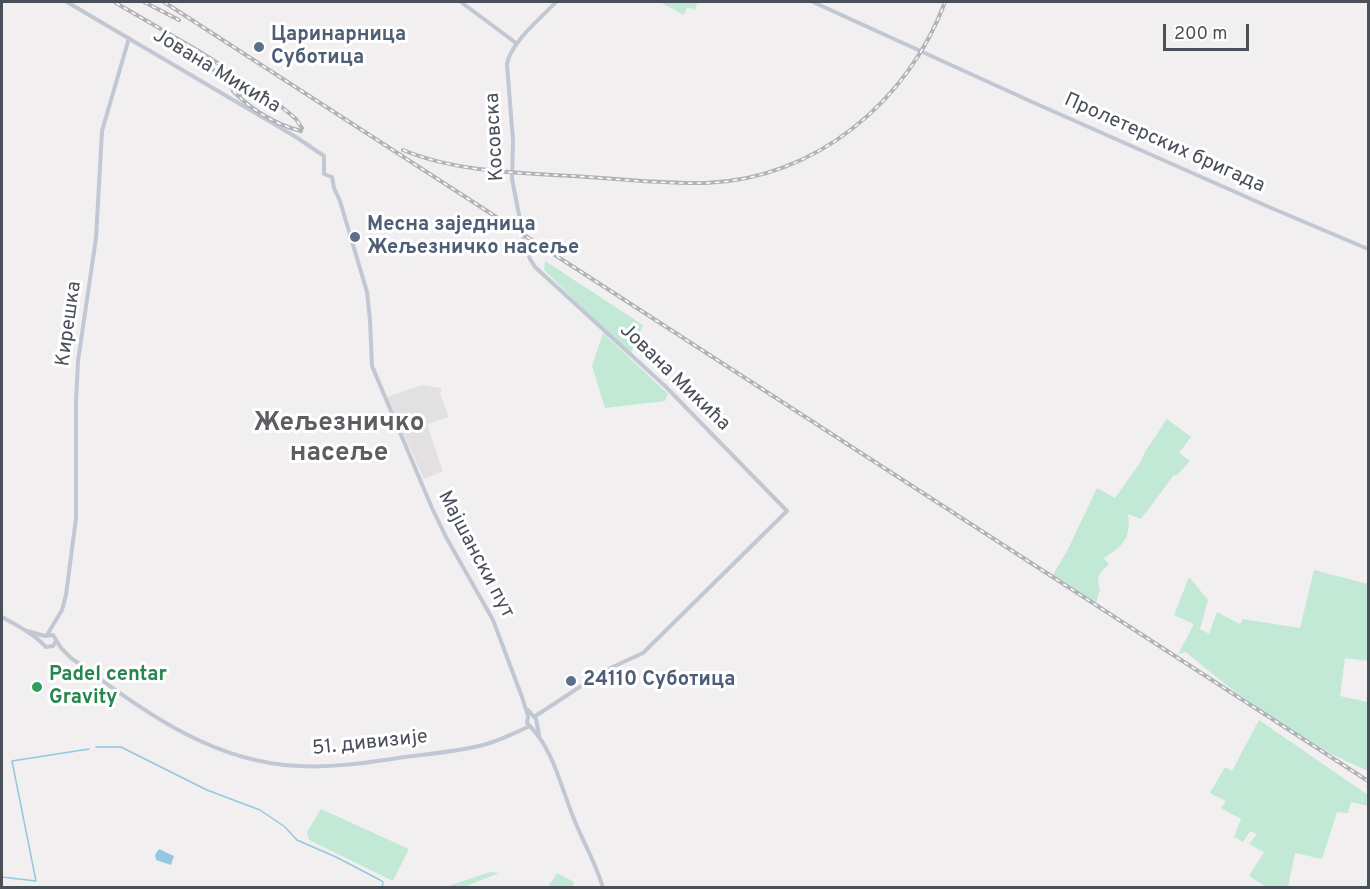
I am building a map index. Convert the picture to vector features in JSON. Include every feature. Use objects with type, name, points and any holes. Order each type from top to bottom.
[{"type":"street","name":"Јована Микића","points":[[68,2],[318,150],[325,159],[324,175],[332,177]]},
{"type":"street","points":[[461,2],[516,44],[556,2]]},
{"type":"street","name":"Пролетерских бригада","points":[[813,2],[1269,207],[1368,249]]},
{"type":"street","name":"Кирешка","points":[[55,639],[66,595],[76,518],[78,361],[96,238],[102,131],[129,38]]},
{"type":"street","name":"Косовска","points":[[516,44],[507,64],[513,141],[512,179],[522,230]]},
{"type":"street","name":"Мајшански пут","points":[[332,177],[367,292],[372,366],[436,518],[494,620],[525,707],[527,720],[540,736]]},
{"type":"street","name":"Јована Микића","points":[[524,241],[530,259],[538,269],[665,386],[787,511],[643,653],[597,676],[535,720]]},
{"type":"street","name":"Кирешка","points":[[46,635],[59,616]]},
{"type":"street","points":[[2,617],[27,631],[45,646],[51,648],[54,646],[55,639],[52,635],[27,631]]},
{"type":"street","points":[[42,642],[46,635]]},
{"type":"street","name":"51. дивизије","points":[[55,639],[72,658]]},
{"type":"street","name":"51. дивизије","points":[[51,648],[72,658],[173,729],[219,750],[261,761],[296,766],[371,762],[483,745],[530,726],[535,720]]},
{"type":"street","name":"Мајшански пут","points":[[525,707],[535,720],[540,736],[550,754],[573,816],[595,862],[603,888]]},
{"type":"street","points":[[527,720],[535,720]]},
{"type":"street","name":"51. дивизије","points":[[518,731],[527,720]]},
{"type":"shaded area","points":[[422,385],[442,388],[440,394],[449,417],[427,424],[443,471],[424,479],[387,397]]},
{"type":"green space","points":[[660,2],[700,2],[697,3],[695,10],[687,7],[684,15]]},
{"type":"green space","points":[[545,261],[643,325],[630,355],[544,270]]},
{"type":"green space","points":[[603,333],[668,394],[665,401],[605,408],[592,366]]},
{"type":"green space","points":[[1167,419],[1191,437],[1179,453],[1190,461],[1176,476],[1174,475],[1141,519],[1128,514],[1129,522],[1125,540],[1104,558],[1109,565],[1099,576],[1100,589],[1096,603],[1053,575],[1097,488],[1115,498]]},
{"type":"green space","points":[[1314,570],[1368,584],[1368,661],[1345,658],[1340,696],[1368,702],[1368,771],[1297,734],[1227,686],[1186,652],[1178,654],[1194,624],[1174,615],[1189,577],[1208,600],[1200,629],[1209,634],[1217,612],[1240,624],[1243,619],[1300,628]]},
{"type":"green space","points":[[1259,720],[1368,795],[1368,806],[1351,802],[1348,813],[1337,812],[1322,859],[1295,853],[1288,887],[1266,887],[1249,876],[1264,852],[1249,844],[1257,834],[1250,831],[1243,842],[1234,837],[1241,819],[1221,808],[1226,801],[1210,793],[1225,767],[1232,771]]},
{"type":"green space","points":[[321,809],[409,849],[393,881],[309,840],[307,832]]},
{"type":"green space","points":[[490,872],[499,873],[464,887],[445,887]]},
{"type":"green space","points":[[557,873],[574,882],[573,887],[548,887]]},
{"type":"water","points":[[159,849],[174,856],[171,865],[156,860],[155,855]]},
{"type":"waterway","points":[[96,747],[121,747],[207,790],[260,810],[285,827],[297,840],[380,880],[383,882],[382,888]]},
{"type":"waterway","points":[[2,877],[36,881],[12,761],[89,749]]},
{"type":"tunnel","points":[[522,230],[524,241]]},
{"type":"railway","points":[[144,2],[179,20]]},
{"type":"railway","points":[[164,2],[1368,781]]},
{"type":"railway","points":[[403,150],[444,163],[509,172],[673,183],[706,183],[746,178],[784,167],[820,150],[852,128],[882,102],[907,72],[929,38],[945,2]]},
{"type":"railway","points":[[116,3],[219,64],[251,91]]},
{"type":"railway","points":[[210,66],[226,83],[241,94]]},
{"type":"railway","points":[[233,91],[264,116],[301,131]]},
{"type":"railway","points":[[277,103],[296,119],[302,128]]},
{"type":"place","name":"Царинарница Суботица","points":[[259,47]]},
{"type":"place","name":"Месна заједница Жељезничко насеље","points":[[355,237]]},
{"type":"place","name":"24110 Суботица","points":[[571,681]]},
{"type":"place","name":"Padel centar Gravity","points":[[37,687]]},
{"type":"district","name":"Жељезничко насеље","points":[[339,440]]}]
